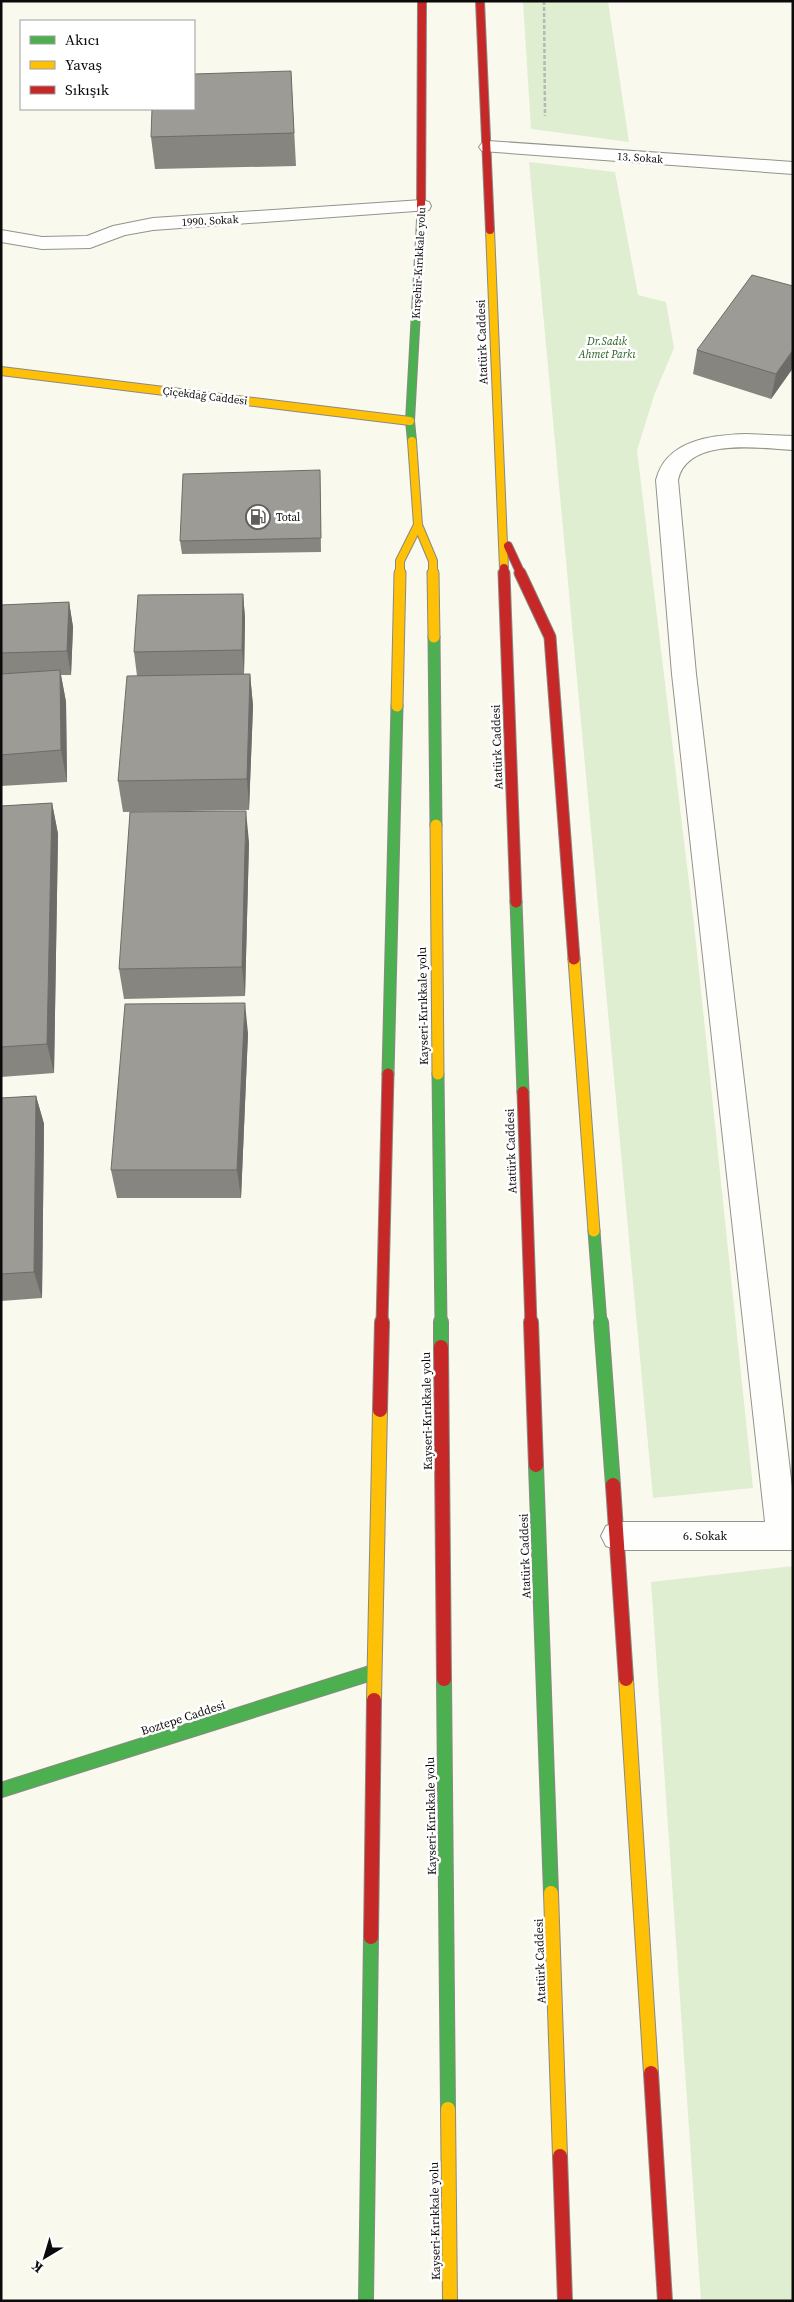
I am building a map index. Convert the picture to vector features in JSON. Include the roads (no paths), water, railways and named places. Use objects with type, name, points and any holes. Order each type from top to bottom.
[{"type":"main road","name":"Kırşehir-Kırıkkale yolu","points":[[418,524],[410,422],[422,206],[422,1]]},
{"type":"main road","name":"Atatürk Caddesi","points":[[480,1],[488,147],[503,536],[565,2301]]},
{"type":"main road","name":"Çiçekdağ Caddesi","points":[[1,371],[410,422]]},
{"type":"main road","points":[[366,2301],[374,1672],[400,561],[418,524]]},
{"type":"main road","name":"Kayseri-Kırıkkale yolu","points":[[418,524],[433,562],[450,2301]]},
{"type":"main road","points":[[503,536],[550,637],[617,1536],[665,2301]]},
{"type":"main road","name":"Boztepe Caddesi","points":[[1,1790],[374,1672]]},
{"type":"street","name":"13. Sokak","points":[[488,147],[793,168]]},
{"type":"street","name":"1990. Sokak","points":[[1,236],[42,243],[90,242],[120,230],[153,224],[422,206]]},
{"type":"street","points":[[787,1536],[684,674],[667,480],[672,466],[684,454],[702,445],[730,440],[793,443]]},
{"type":"street","name":"6. Sokak","points":[[617,1536],[787,1536]]},
{"type":"place","name":"Total","points":[[258,517]]},
{"type":"park label","name":"Dr.Sadık Ahmet Parkı","points":[[607,347]]}]
